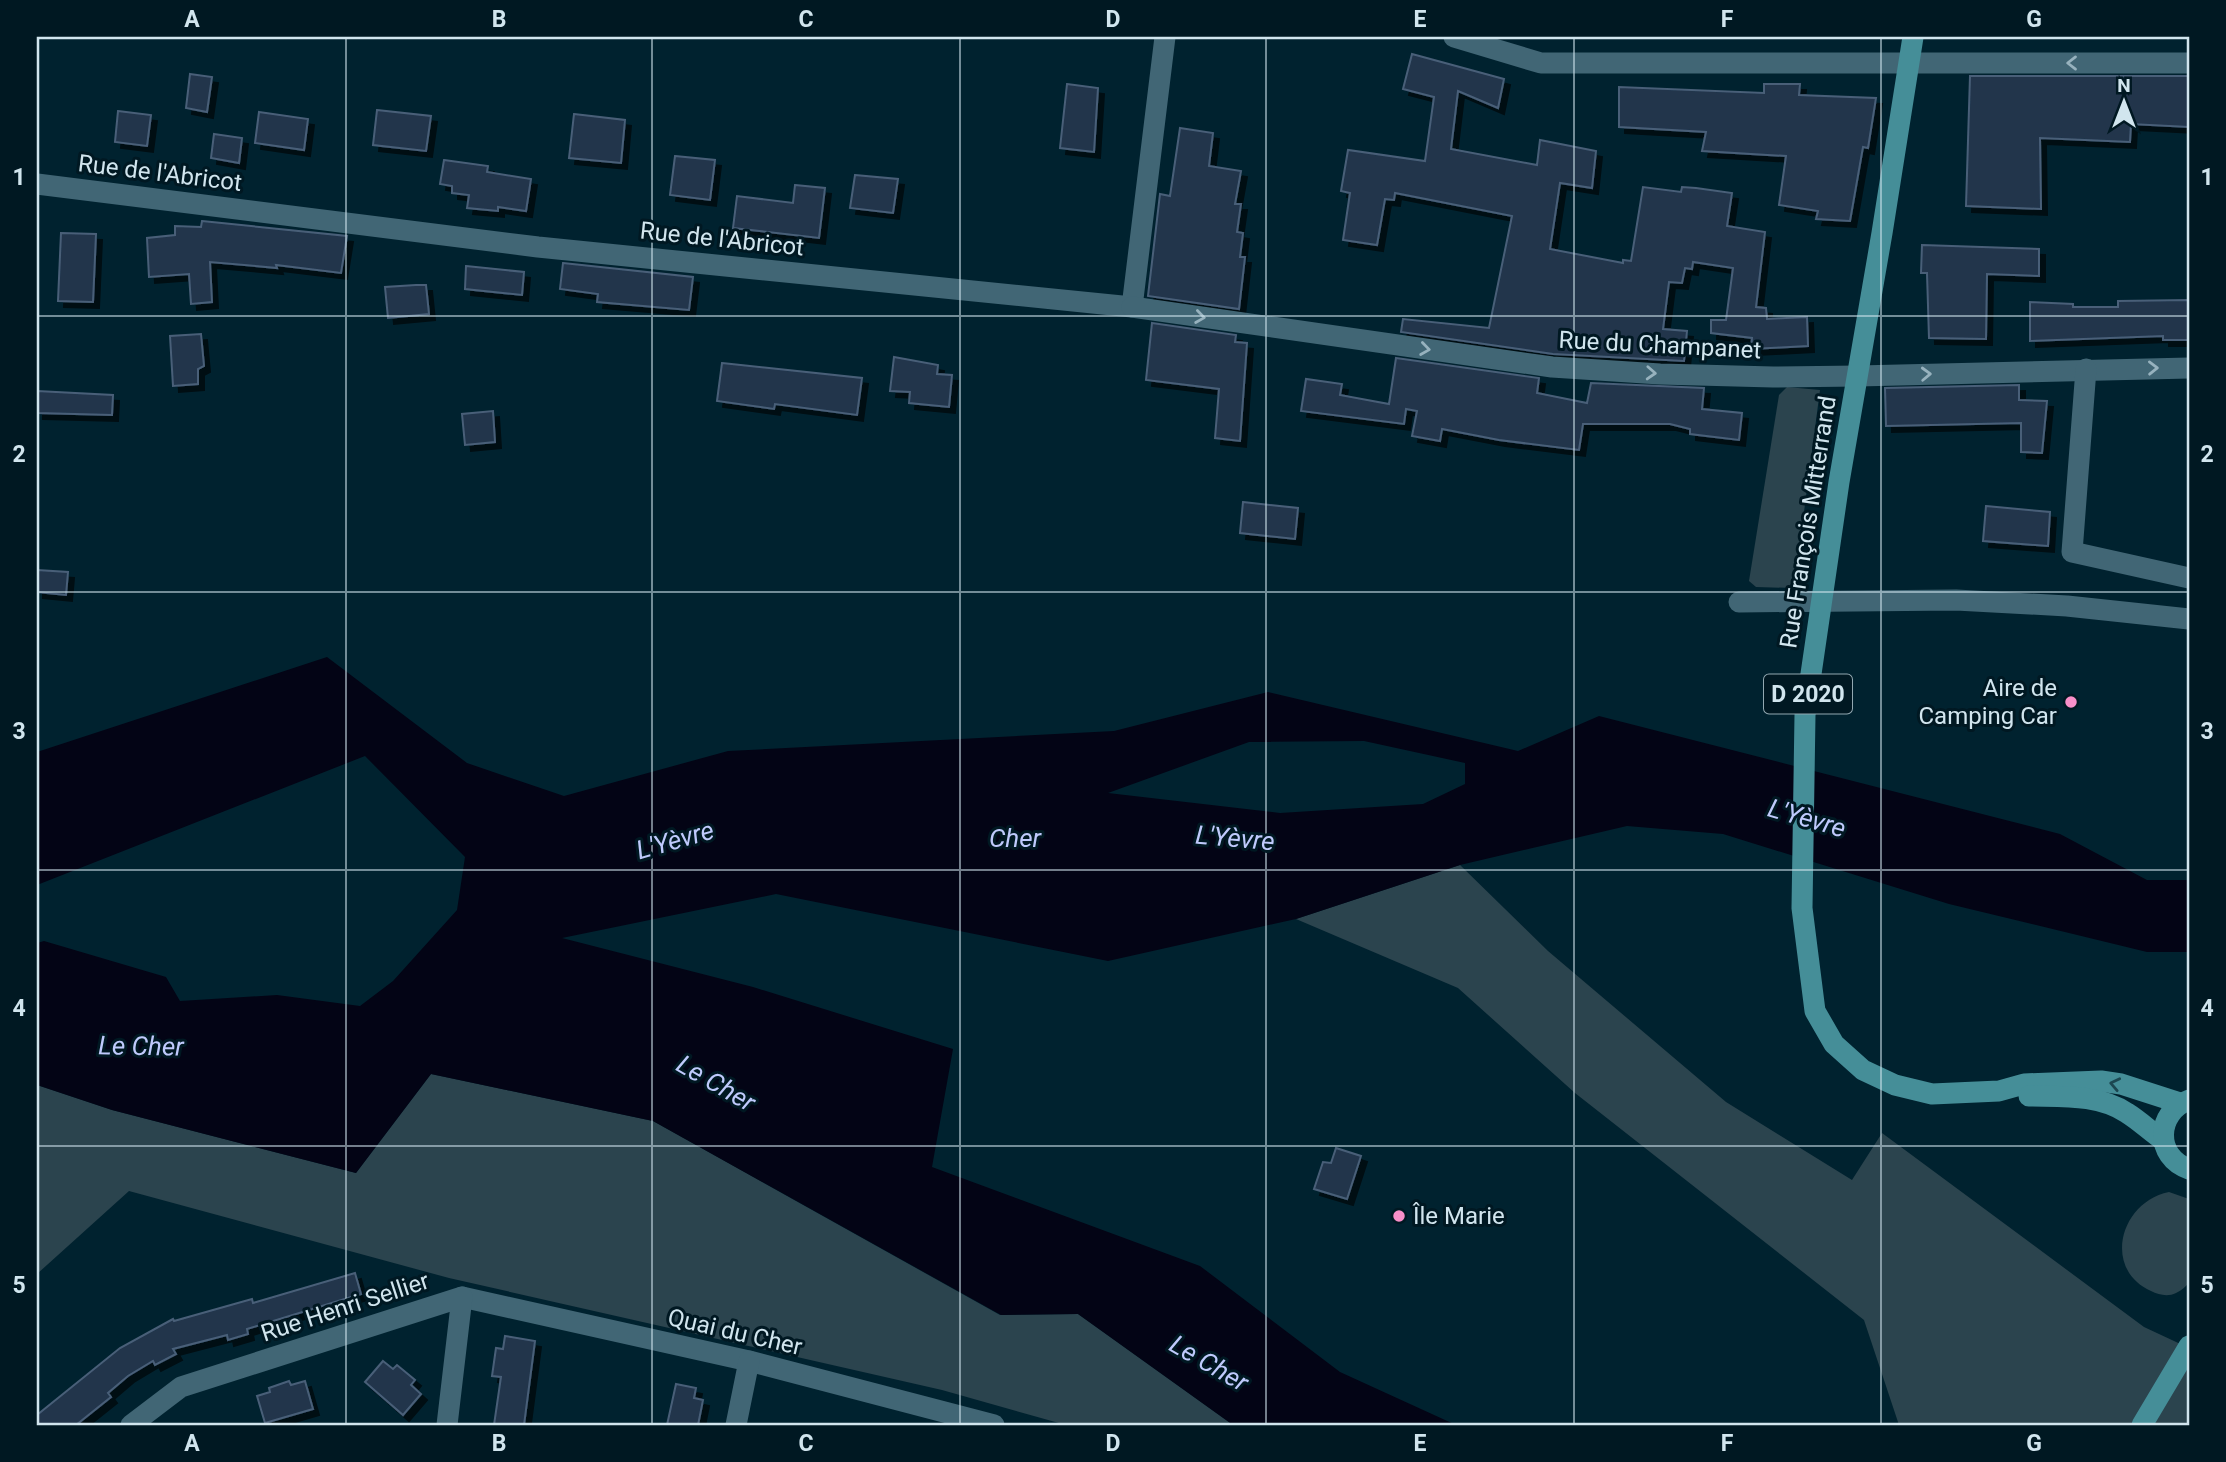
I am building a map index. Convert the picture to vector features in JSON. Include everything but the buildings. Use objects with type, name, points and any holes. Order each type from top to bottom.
[{"type":"main road","name":"Rue François Mitterrand","points":[[1913,37],[1839,482],[1805,715],[1802,908],[1815,1011],[1834,1044],[1863,1070],[1895,1085],[1932,1094],[1999,1091]]},
{"type":"main road","name":"D 2020","points":[[1999,1091],[2024,1084],[2094,1080],[2121,1084],[2185,1101]]},
{"type":"main road","name":"D 2020","points":[[1999,1091],[2026,1096],[2096,1100],[2128,1113],[2163,1140]]},
{"type":"main road","points":[[2185,1101],[2166,1119],[2163,1140],[2170,1157],[2189,1169]]},
{"type":"main road","points":[[2142,1425],[2189,1346]]},
{"type":"street","points":[[1132,307],[1166,37]]},
{"type":"street","points":[[1454,37],[1541,63],[2189,63]]},
{"type":"street","name":"Rue de l'Abricot","points":[[37,184],[538,247],[1132,307]]},
{"type":"street","name":"Rue du Champanet","points":[[1132,307],[1552,367],[1773,377],[2189,368]]},
{"type":"street","points":[[2086,369],[2071,552],[2189,578]]},
{"type":"street","points":[[1739,602],[1956,600],[2067,606],[2189,619]]},
{"type":"street","name":"Quai du Cher","points":[[462,1297],[749,1361],[994,1425]]},
{"type":"street","name":"Rue Henri Sellier","points":[[131,1425],[181,1387],[462,1297],[447,1425]]},
{"type":"street","points":[[736,1425],[749,1361]]},
{"type":"shaded area","points":[[1787,387],[1820,390],[1794,588],[1756,587],[1749,581],[1779,395]]},
{"type":"shaded area","points":[[1460,865],[1548,951],[1726,1102],[1852,1180],[1882,1133],[2144,1327],[2189,1348],[2189,1425],[1899,1425],[1864,1320],[1575,1093],[1458,988],[1296,919]]},
{"type":"shaded area","points":[[431,1074],[653,1121],[1000,1315],[1078,1314],[1233,1425],[1066,1425],[942,1390],[449,1278],[129,1191],[37,1274],[37,1085],[112,1110],[356,1173]]},
{"type":"shaded area","points":[[2169,1192],[2189,1199],[2189,1283],[2178,1292],[2167,1295],[2151,1291],[2136,1281],[2126,1268],[2122,1253],[2123,1237],[2129,1222],[2139,1209],[2152,1198]]},
{"type":"water","name":"Cher","points":[[327,657],[467,763],[564,796],[728,751],[1114,731],[1268,692],[1518,751],[1599,716],[2060,834],[2147,880],[2189,880],[2189,952],[2147,952],[1949,904],[1723,834],[1627,826],[1460,865],[1296,919],[1108,961],[776,894],[562,938],[753,987],[953,1049],[932,1167],[1200,1266],[1340,1372],[1456,1425],[1233,1425],[1078,1314],[1001,1315],[653,1121],[431,1074],[356,1173],[112,1110],[37,1085],[37,943],[44,941],[166,977],[180,1001],[277,995],[360,1006],[393,981],[457,910],[465,857],[365,756],[37,885],[37,752]],"holes":[[[1364,741],[1465,763],[1465,784],[1423,804],[1280,813],[1108,793],[1249,742]]]},
{"type":"place","name":"Aire de Camping Car","points":[[2071,702]]},
{"type":"place","name":"Île Marie","points":[[1399,1216]]},
{"type":"water label","name":"L'Yèvre","points":[[1807,818]]},
{"type":"water label","name":"L'Yèvre","points":[[1235,838]]},
{"type":"water label","name":"L'Yèvre","points":[[675,840]]},
{"type":"water label","name":"Le Cher","points":[[141,1046]]},
{"type":"water label","name":"Le Cher","points":[[716,1083]]},
{"type":"water label","name":"Le Cher","points":[[1209,1363]]}]
